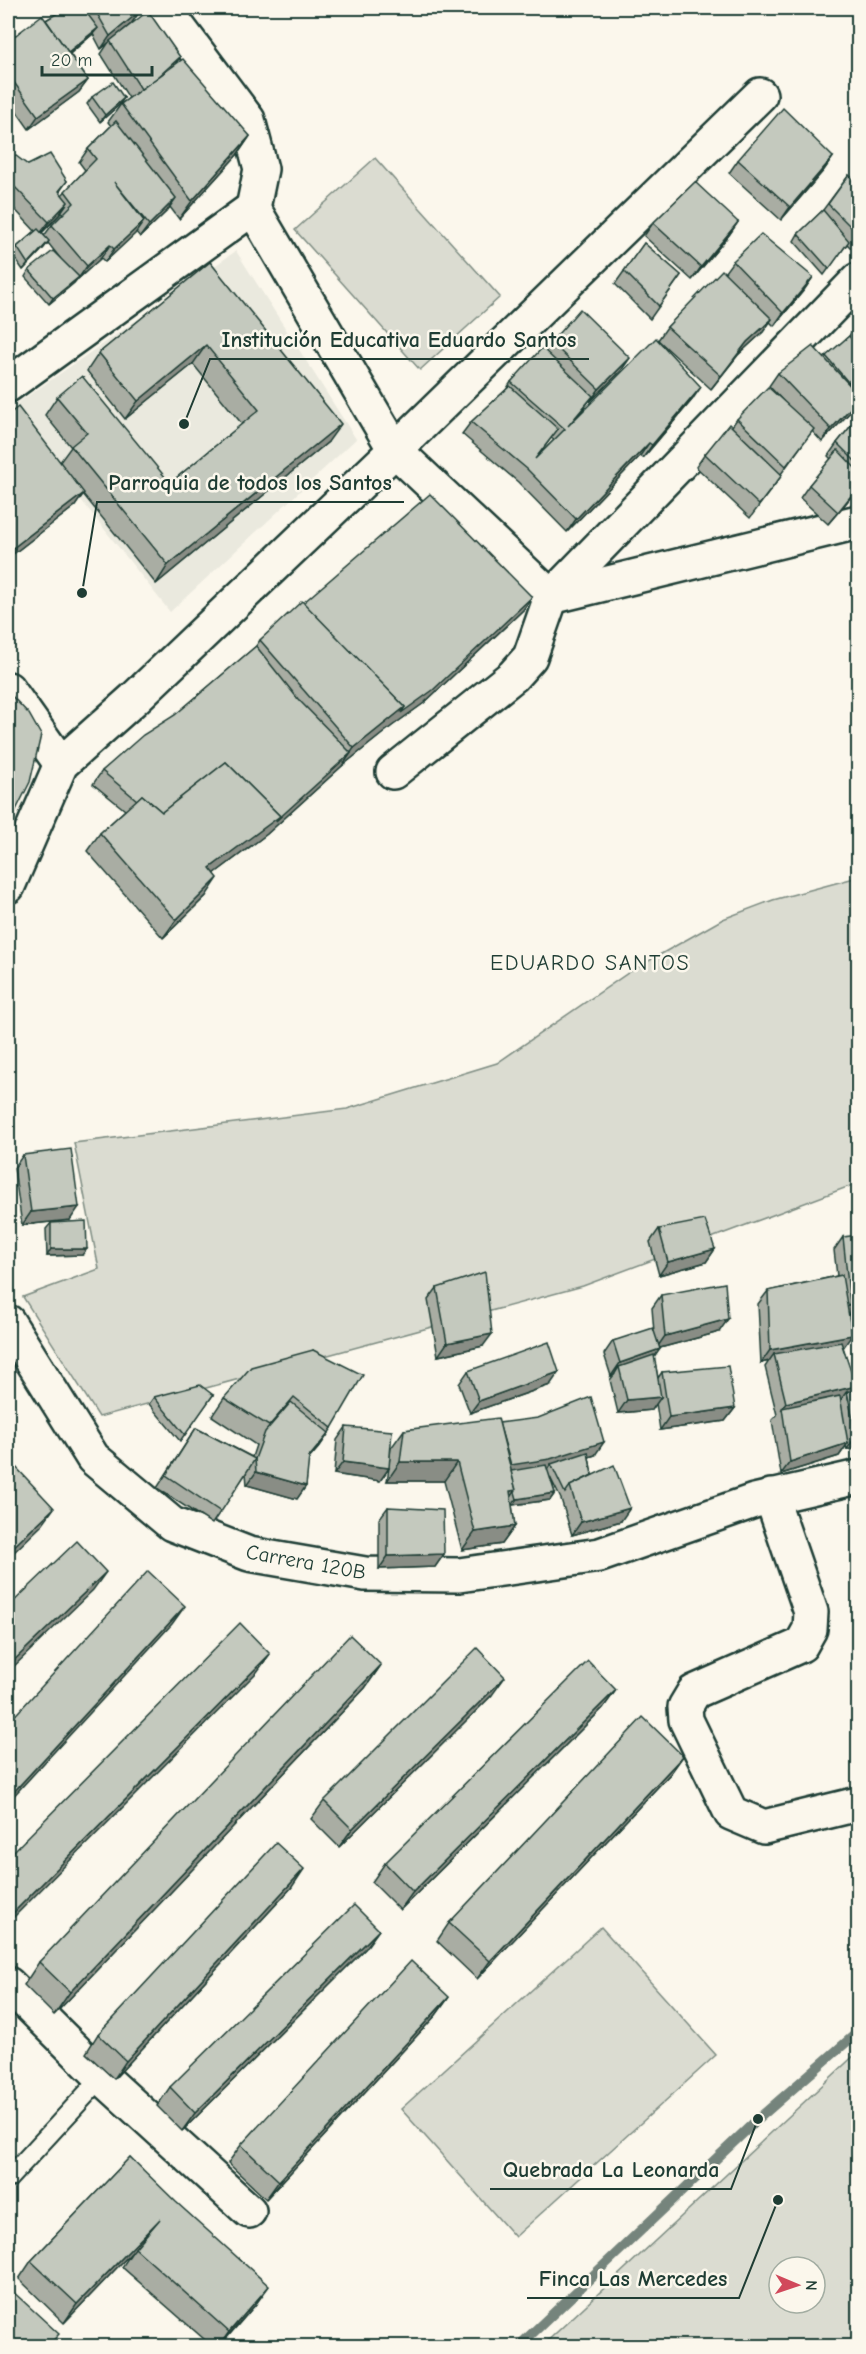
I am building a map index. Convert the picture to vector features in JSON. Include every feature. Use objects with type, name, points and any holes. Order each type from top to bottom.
[{"type":"street","points":[[8,35],[44,8]]},
{"type":"street","points":[[164,8],[248,120],[261,169],[253,208],[395,450],[550,597]]},
{"type":"street","points":[[8,886],[61,764],[143,691],[395,450],[760,95]]},
{"type":"street","points":[[8,385],[253,208]]},
{"type":"street","points":[[393,772],[513,676],[530,657],[550,597],[858,280]]},
{"type":"street","points":[[550,597],[858,522]]},
{"type":"street","points":[[8,689],[61,764]]},
{"type":"street","name":"Carrera 120B","points":[[8,1322],[93,1458],[172,1524],[249,1554],[365,1574],[459,1575],[600,1555],[771,1496],[858,1477]]},
{"type":"street","points":[[771,1496],[811,1612],[810,1629],[801,1645],[694,1692],[685,1707],[686,1720],[731,1813],[764,1827],[858,1804]]},
{"type":"street","points":[[8,1984],[102,2077],[249,2211]]},
{"type":"lane","points":[[8,2179],[102,2077]]},
{"type":"shaded area","points":[[375,158],[500,297],[420,370],[295,230]]},
{"type":"shaded area","points":[[236,251],[356,439],[170,612],[9,409]]},
{"type":"shaded area","points":[[858,877],[858,1183],[583,1286],[99,1417],[23,1297],[99,1269],[74,1143],[347,1109],[497,1063],[631,971],[723,919],[773,900]]},
{"type":"shaded area","points":[[601,1927],[716,2055],[515,2237],[401,2109]]},
{"type":"shaded area","points":[[858,2052],[858,2346],[542,2346]]},
{"type":"building","points":[[66,8],[83,8],[98,28],[68,52],[46,20]]},
{"type":"building","points":[[94,8],[137,8],[140,11],[110,36]]},
{"type":"building","points":[[148,11],[180,57],[141,89],[110,41]]},
{"type":"building","points":[[42,15],[88,80],[38,116],[8,74],[8,41]]},
{"type":"building","points":[[183,59],[250,136],[192,201],[121,104]]},
{"type":"building","points":[[113,82],[124,98],[105,115],[92,97]]},
{"type":"building","points":[[783,108],[833,157],[790,207],[738,160]]},
{"type":"building","points":[[116,121],[176,198],[149,225],[114,182],[144,221],[114,249],[110,245],[87,266],[52,225],[74,203],[65,191],[96,159],[88,149]]},
{"type":"building","points":[[11,152],[28,165],[50,154],[67,181],[59,191],[68,202],[49,222],[8,180],[8,155]]},
{"type":"building","points":[[849,175],[858,185],[858,234],[828,204]]},
{"type":"building","points":[[695,182],[738,222],[701,267],[653,223]]},
{"type":"building","points":[[823,210],[849,241],[829,269],[798,234]]},
{"type":"building","points":[[38,229],[49,241],[28,264],[17,247]]},
{"type":"building","points":[[761,234],[813,277],[783,313],[733,261]]},
{"type":"building","points":[[644,243],[681,275],[659,306],[624,271]]},
{"type":"building","points":[[53,251],[79,277],[53,298],[29,270]]},
{"type":"building","points":[[210,262],[341,424],[168,565],[71,446],[87,433],[57,397],[82,376],[170,483],[259,410],[206,345],[138,401],[99,353]]},
{"type":"building","points":[[722,270],[772,319],[747,342],[721,376],[667,327]]},
{"type":"building","points":[[580,309],[630,358],[599,389],[551,342]]},
{"type":"building","points":[[858,324],[858,336],[853,329]]},
{"type":"building","points":[[849,336],[858,347],[858,372],[848,382],[826,356]]},
{"type":"building","points":[[656,338],[701,387],[652,445],[649,443],[576,519],[527,469],[471,422],[510,386],[558,429],[535,459],[565,429],[511,382],[542,348],[593,396],[568,426]]},
{"type":"building","points":[[813,346],[858,394],[858,400],[831,429],[778,373]]},
{"type":"building","points":[[768,387],[814,429],[786,466],[737,419]]},
{"type":"building","points":[[18,407],[84,493],[9,551],[8,415]]},
{"type":"building","points":[[858,417],[858,464],[837,443]]},
{"type":"building","points":[[729,424],[782,475],[759,505],[705,454]]},
{"type":"building","points":[[838,450],[858,471],[858,487],[838,512],[809,485]]},
{"type":"building","points":[[430,494],[532,597],[433,690],[401,713],[405,707],[303,603]]},
{"type":"building","points":[[302,601],[405,707],[354,748],[260,640]]},
{"type":"building","points":[[256,646],[298,699],[351,753],[276,821],[280,816],[226,762],[162,812],[142,795],[137,800],[102,771],[143,735],[175,715]]},
{"type":"building","points":[[8,692],[29,714],[41,735],[30,782],[8,826]]},
{"type":"building","points":[[226,762],[280,816],[210,868],[218,878],[176,920],[100,833],[142,795],[162,812]]},
{"type":"building","points":[[71,1149],[79,1207],[31,1212],[23,1155]]},
{"type":"building","points":[[705,1220],[715,1249],[668,1262],[659,1229]]},
{"type":"building","points":[[86,1221],[87,1249],[51,1249],[51,1223]]},
{"type":"building","points":[[858,1235],[858,1302],[850,1303],[843,1237]]},
{"type":"building","points":[[485,1272],[492,1334],[447,1343],[437,1288]]},
{"type":"building","points":[[842,1275],[852,1335],[770,1350],[768,1291]]},
{"type":"building","points":[[725,1283],[728,1319],[665,1336],[661,1295]]},
{"type":"building","points":[[653,1328],[660,1349],[620,1363],[613,1341]]},
{"type":"building","points":[[549,1342],[559,1372],[479,1401],[468,1371]]},
{"type":"building","points":[[841,1342],[856,1386],[786,1403],[774,1354]]},
{"type":"building","points":[[313,1350],[363,1375],[332,1428],[294,1397],[269,1426],[224,1398],[251,1367]]},
{"type":"building","points":[[654,1355],[661,1397],[627,1400],[619,1367]]},
{"type":"building","points":[[728,1366],[735,1408],[669,1417],[662,1372]]},
{"type":"building","points":[[200,1385],[213,1395],[185,1435],[154,1397]]},
{"type":"building","points":[[847,1391],[858,1392],[858,1436],[856,1436]]},
{"type":"building","points":[[840,1396],[848,1443],[790,1462],[782,1408]]},
{"type":"building","points":[[591,1397],[604,1442],[550,1459],[511,1465],[499,1423],[538,1418]]},
{"type":"building","points":[[291,1402],[329,1433],[309,1457],[306,1486],[256,1472],[255,1459],[265,1432]]},
{"type":"building","points":[[498,1418],[516,1490],[510,1491],[515,1526],[475,1532],[457,1462],[400,1462],[404,1430]]},
{"type":"building","points":[[346,1427],[392,1431],[389,1468],[343,1462]]},
{"type":"building","points":[[196,1428],[255,1459],[221,1512],[166,1475]]},
{"type":"building","points":[[588,1452],[592,1475],[570,1486],[565,1493],[551,1464]]},
{"type":"building","points":[[14,1465],[54,1508],[8,1552],[8,1471]]},
{"type":"building","points":[[546,1465],[555,1493],[517,1499],[511,1471]]},
{"type":"building","points":[[614,1465],[630,1508],[581,1522],[570,1486]]},
{"type":"building","points":[[388,1507],[443,1510],[444,1554],[388,1556]]},
{"type":"building","points":[[77,1541],[106,1572],[8,1666],[8,1607]]},
{"type":"building","points":[[148,1571],[185,1606],[8,1798],[8,1723]]},
{"type":"building","points":[[240,1623],[270,1654],[8,1918],[8,1857]]},
{"type":"building","points":[[350,1635],[381,1665],[70,1992],[39,1962]]},
{"type":"building","points":[[477,1648],[505,1677],[352,1829],[324,1801]]},
{"type":"building","points":[[588,1661],[616,1690],[413,1892],[385,1863]]},
{"type":"building","points":[[643,1717],[683,1756],[490,1961],[449,1923]]},
{"type":"building","points":[[276,1843],[304,1869],[126,2061],[98,2034]]},
{"type":"building","points":[[354,1905],[379,1930],[195,2113],[170,2087]]},
{"type":"building","points":[[411,1961],[449,1997],[279,2181],[241,2145]]},
{"type":"building","points":[[130,2157],[269,2286],[229,2332],[135,2248],[160,2219],[77,2304],[31,2261]]},
{"type":"building","points":[[10,2289],[59,2334],[48,2346],[8,2346],[8,2292]]},
{"type":"waterway","points":[[519,2346],[758,2119],[858,2032]]},
{"type":"place","name":"Institución Educativa Eduardo Santos","points":[[184,424]]},
{"type":"place","name":"Parroquia de todos los Santos","points":[[82,593]]},
{"type":"place","name":"Quebrada La Leonarda","points":[[758,2119]]},
{"type":"place","name":"Finca Las Mercedes","points":[[778,2200]]},
{"type":"district","name":"EDUARDO SANTOS","points":[[590,962]]}]
